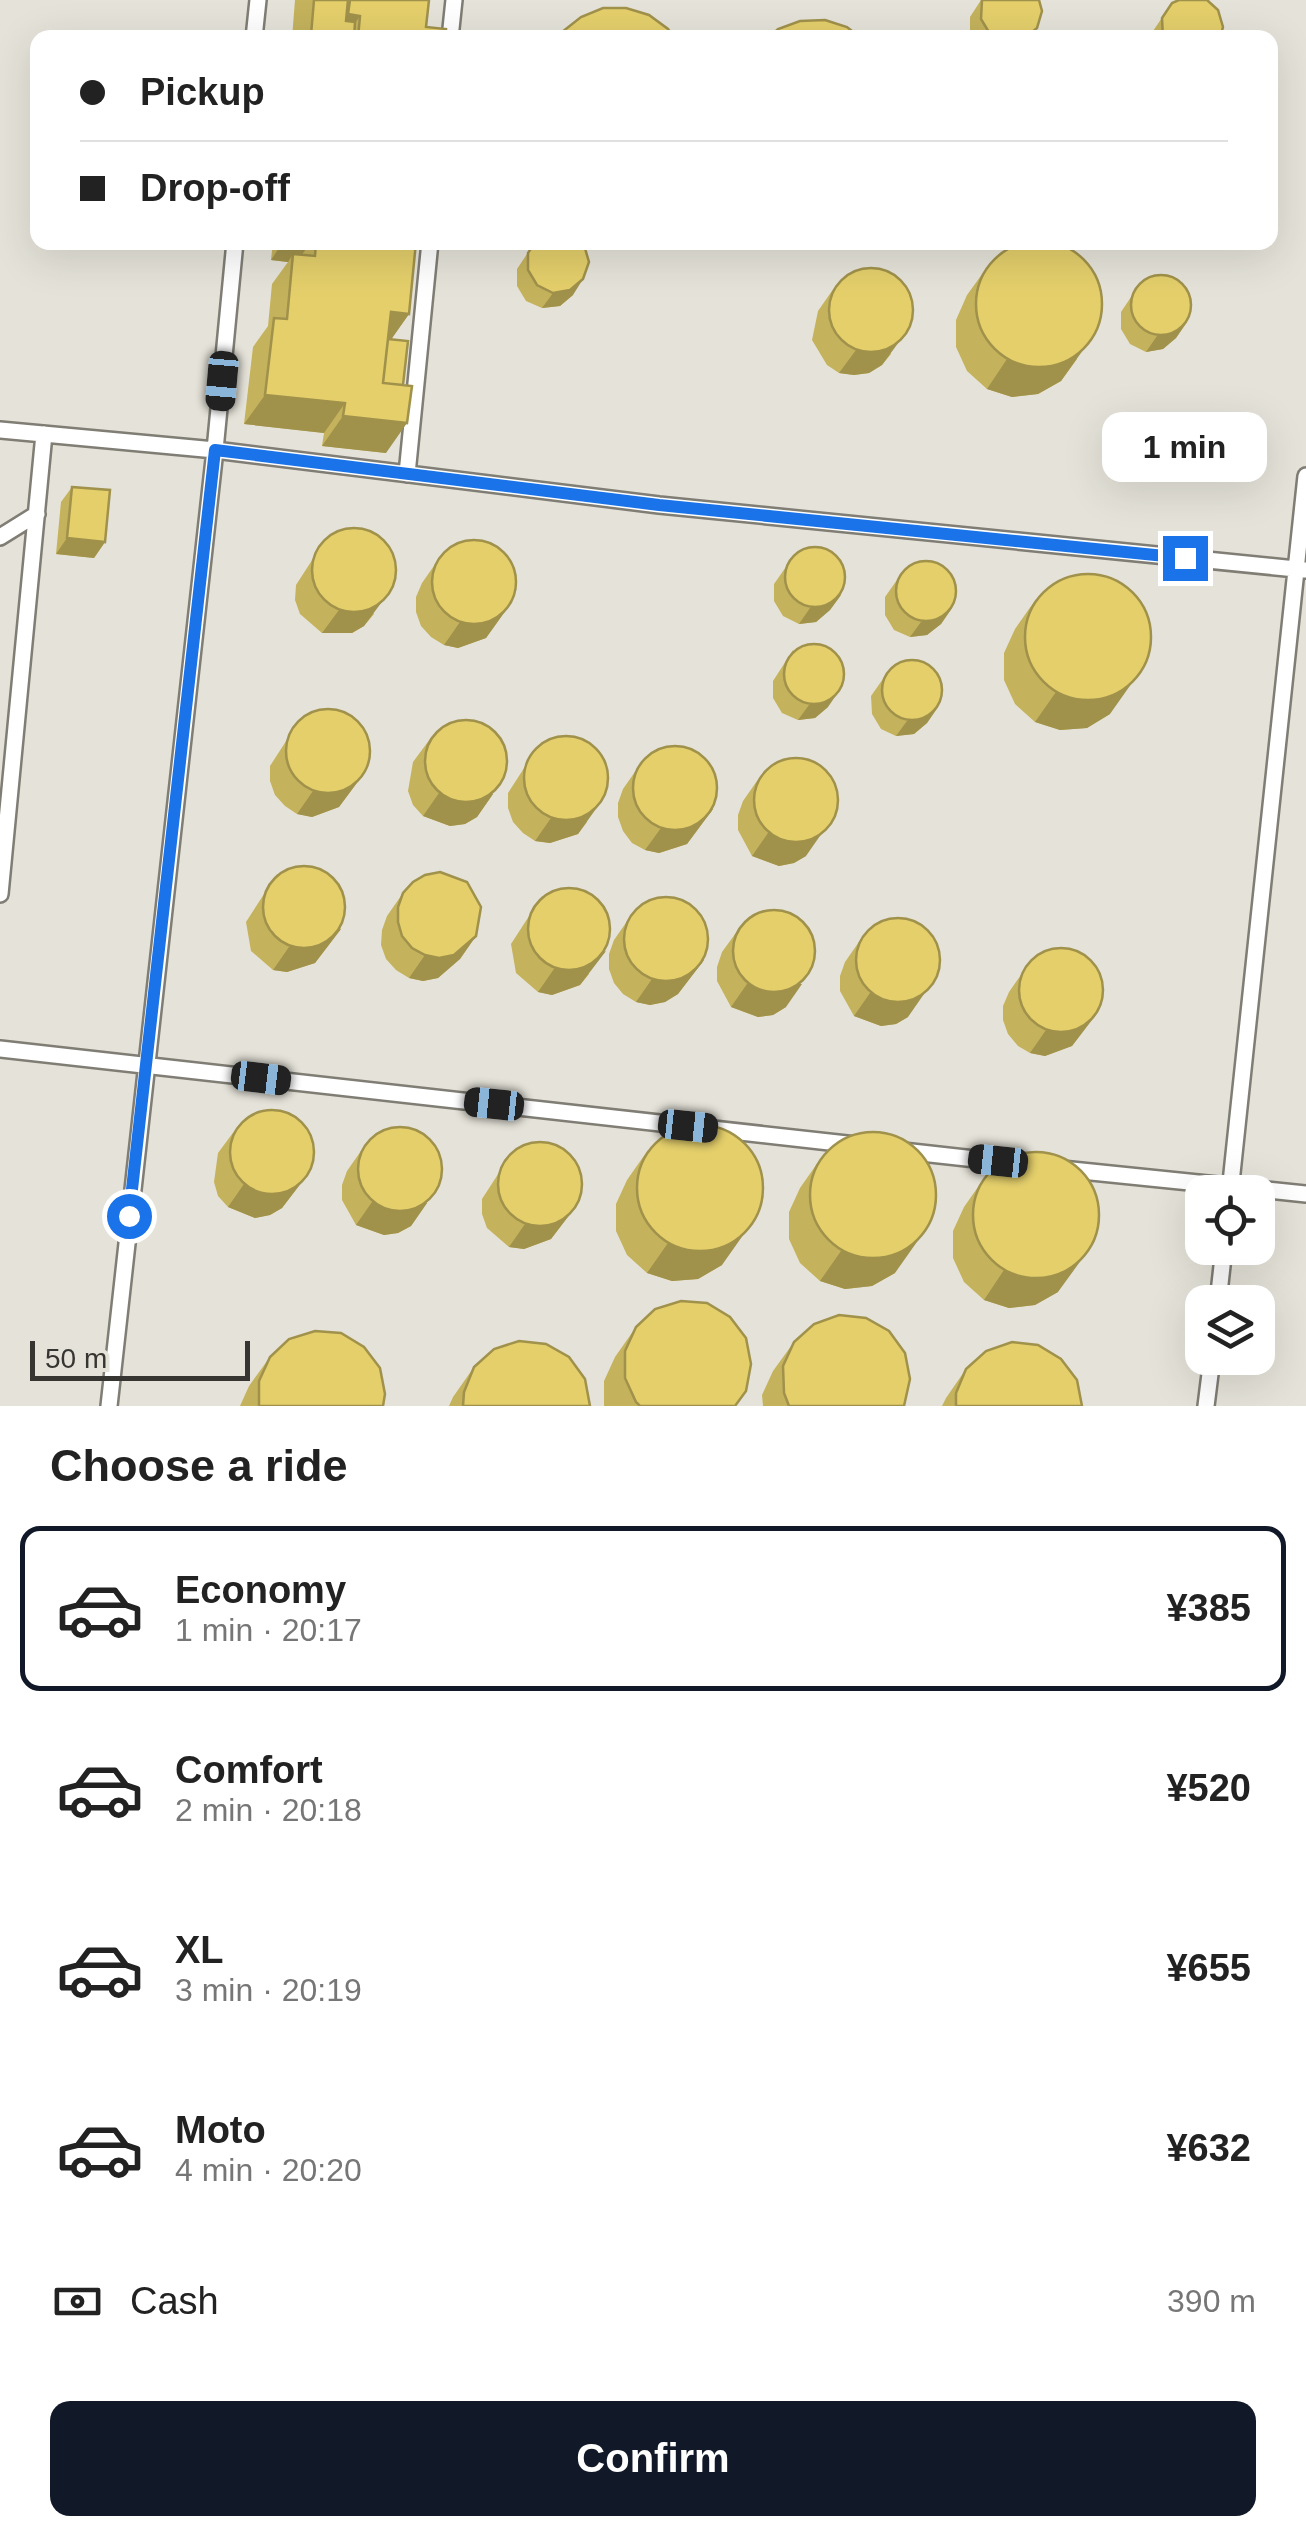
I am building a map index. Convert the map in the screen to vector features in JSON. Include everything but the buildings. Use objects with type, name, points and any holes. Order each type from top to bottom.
[{"type":"lane","points":[[255,30],[258,0]]},
{"type":"lane","points":[[451,30],[454,0]]},
{"type":"lane","points":[[110,1406],[234,250]]},
{"type":"lane","points":[[407,474],[429,250]]},
{"type":"lane","points":[[0,430],[215,450],[659,505],[1302,570]]},
{"type":"lane","points":[[0,894],[44,434]]},
{"type":"lane","points":[[1232,1175],[1302,570],[1306,476]]},
{"type":"lane","points":[[0,537],[37,514]]},
{"type":"lane","points":[[0,1049],[875,1148]]},
{"type":"lane","points":[[895,1150],[1033,1165]]},
{"type":"lane","points":[[1053,1168],[1185,1184]]},
{"type":"lane","points":[[1275,1192],[1306,1194]]},
{"type":"lane","points":[[1206,1406],[1210,1375]]},
{"type":"route","points":[[129,1216],[215,450],[659,505],[1185,558]]}]
